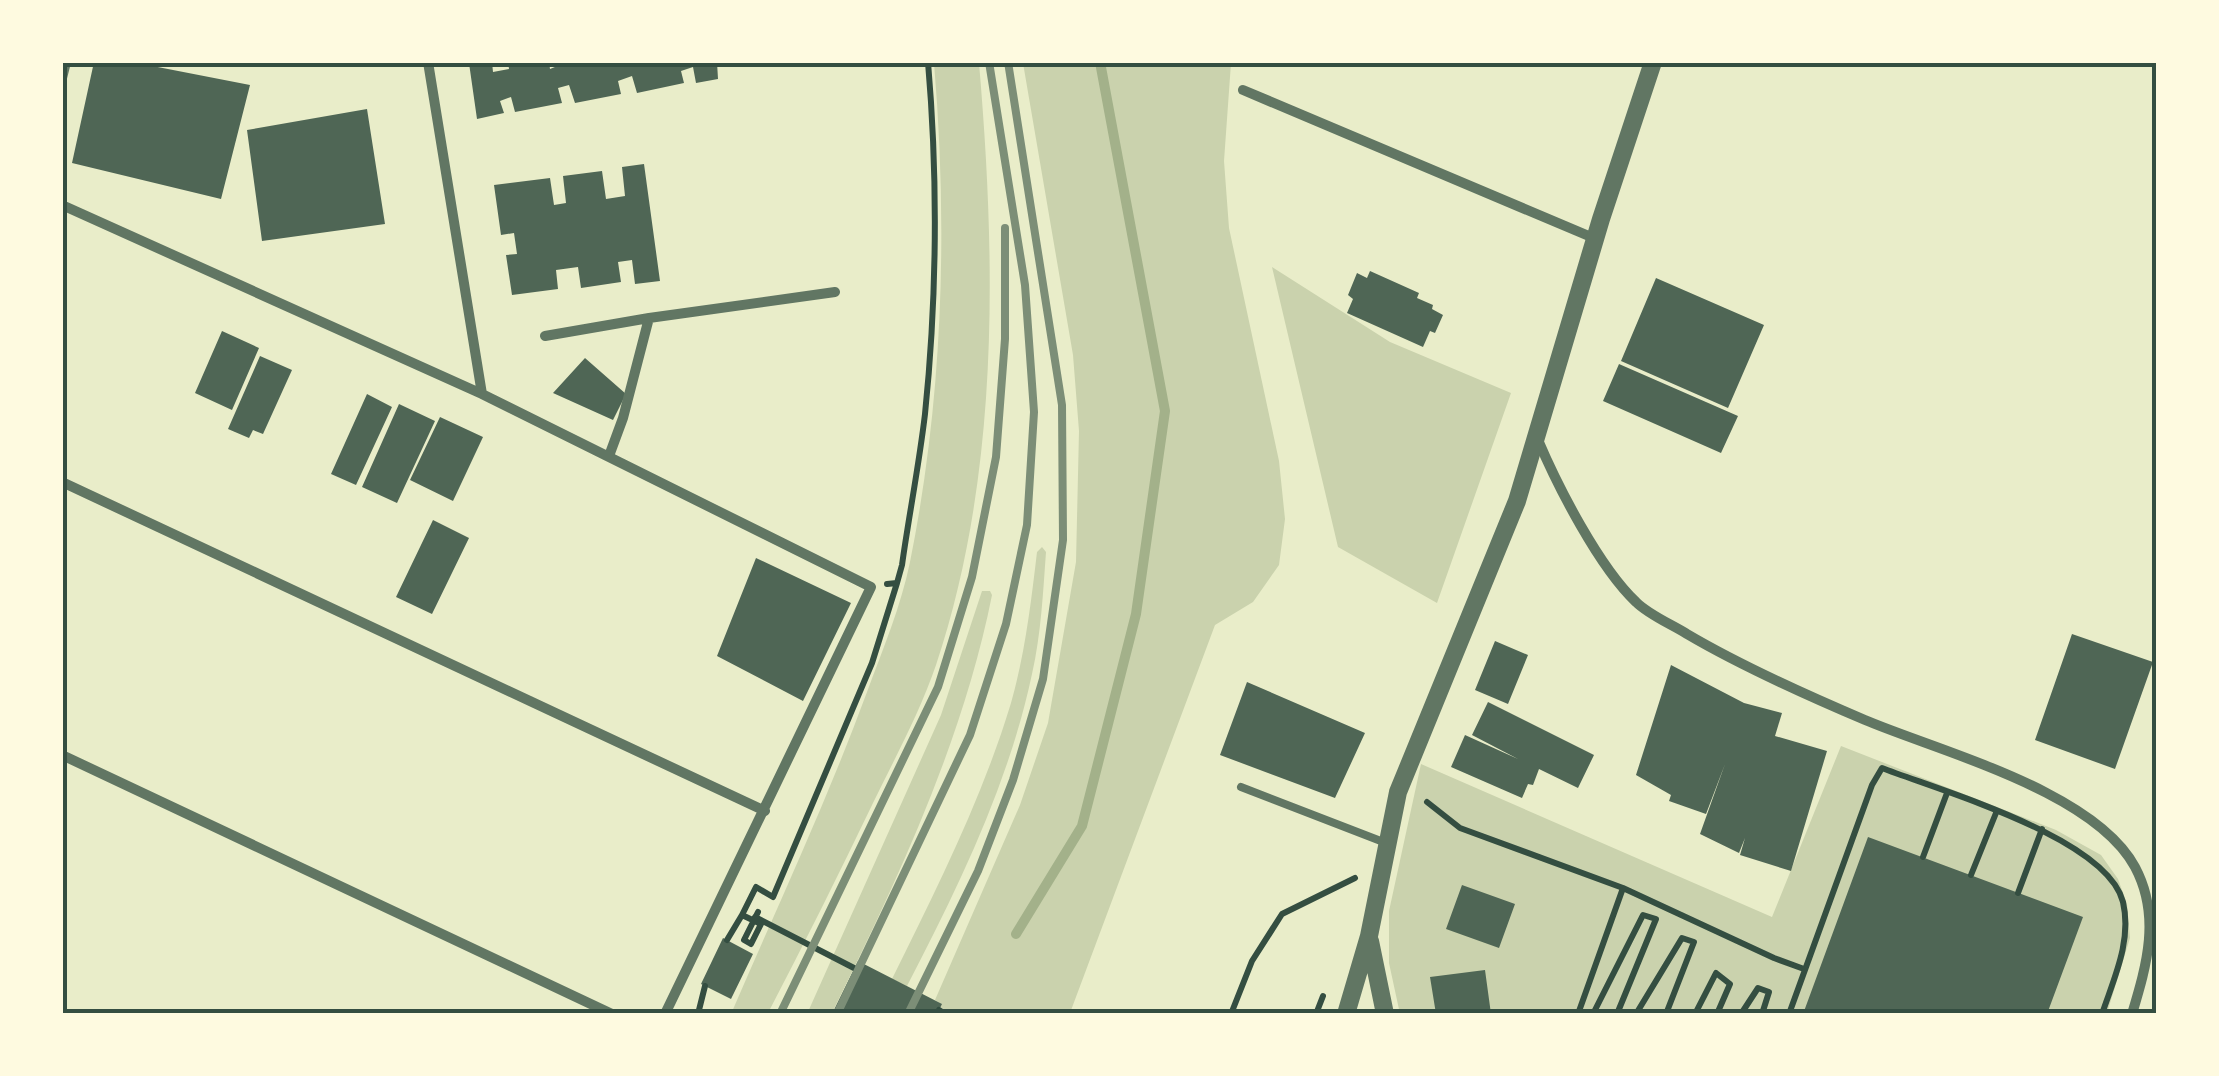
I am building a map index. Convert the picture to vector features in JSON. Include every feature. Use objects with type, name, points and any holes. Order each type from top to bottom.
[{"type":"street","points":[[62,78],[66,62]]},
{"type":"street","points":[[428,62],[482,394]]},
{"type":"street","points":[[1346,1014],[1369,936],[1398,792],[1538,440],[1648,64]]},
{"type":"street","points":[[1243,90],[1596,239]]},
{"type":"street","points":[[62,205],[482,394],[871,587],[665,1014]]},
{"type":"street","points":[[545,336],[835,292]]},
{"type":"street","points":[[609,456],[649,318]]},
{"type":"street","points":[[1538,440],[1550,469],[1606,568],[1638,604],[1706,646],[1865,720],[2049,794],[2104,831],[2125,851],[2142,883],[2150,913],[2150,952],[2132,1014]]},
{"type":"street","points":[[62,482],[765,812]]},
{"type":"street","points":[[62,755],[612,1014]]},
{"type":"street","points":[[1369,936],[1385,1014]]},
{"type":"lane","points":[[1241,786],[1386,843]]},
{"type":"path","points":[[727,940],[756,887],[773,897],[872,663],[898,582],[925,414],[935,266],[934,135],[928,62]]},
{"type":"path","points":[[871,587],[898,582]]},
{"type":"path","points":[[1789,1014],[1872,785],[1882,768],[2042,829],[2100,866],[2114,881],[2123,903],[2126,941],[2102,1014]]},
{"type":"path","points":[[1923,857],[1947,793]]},
{"type":"path","points":[[1427,802],[1460,828],[1624,888],[1804,969]]},
{"type":"path","points":[[1971,876],[1996,813]]},
{"type":"path","points":[[2018,892],[2042,829]]},
{"type":"path","points":[[1230,1014],[1252,961],[1282,914],[1355,878]]},
{"type":"path","points":[[1578,1014],[1624,888]]},
{"type":"path","points":[[1650,917],[1655,904]]},
{"type":"path","points":[[1593,1014],[1643,915],[1650,917],[1656,920],[1617,1014]]},
{"type":"path","points":[[742,916],[755,916],[854,968]]},
{"type":"path","points":[[1636,1014],[1682,938],[1694,942],[1666,1014]]},
{"type":"path","points":[[1695,1014],[1716,973],[1730,984],[1717,1014]]},
{"type":"path","points":[[698,1014],[705,986]]},
{"type":"path","points":[[1741,1014],[1758,988],[1769,992],[1762,1014]]},
{"type":"green space","points":[[934,63],[979,63],[985,138],[988,366],[972,518],[957,592],[936,665],[915,717],[768,1013],[731,1014],[852,733],[902,595],[910,562],[930,438],[940,313],[941,188]]},
{"type":"green space","points":[[1023,63],[1231,63],[1224,161],[1229,228],[1279,461],[1285,519],[1279,565],[1253,602],[1215,625],[1070,1013],[937,1013],[941,1004],[935,1000],[1020,805],[1048,723],[1076,562],[1079,431],[1073,355]]},
{"type":"green space","points":[[1272,267],[1390,342],[1511,393],[1437,603],[1338,547]]},
{"type":"green space","points":[[1042,547],[1046,552],[1038,644],[1010,755],[963,873],[907,986],[892,979],[957,844],[999,739],[1020,666],[1037,552]]},
{"type":"green space","points":[[982,591],[992,595],[979,649],[926,809],[832,1013],[807,1014],[941,715]]},
{"type":"green space","points":[[1841,746],[2056,830],[2101,855],[2118,879],[2127,904],[2130,938],[2107,1013],[1400,1014],[1389,963],[1389,911],[1421,764],[1772,917]]},
{"type":"building","points":[[94,62],[132,62],[250,85],[221,199],[72,163]]},
{"type":"building","points":[[492,62],[493,72],[509,69],[508,62],[549,62],[550,69],[567,62],[717,62],[718,79],[696,83],[693,67],[681,71],[684,83],[637,93],[632,76],[618,81],[621,94],[575,103],[569,85],[558,88],[562,103],[515,112],[511,97],[500,101],[504,113],[477,119],[469,63]]},
{"type":"building","points":[[367,109],[385,224],[262,241],[247,130]]},
{"type":"building","points":[[644,164],[660,281],[635,284],[632,260],[618,262],[621,282],[581,288],[578,267],[556,270],[558,289],[512,295],[506,255],[517,254],[514,233],[501,235],[494,185],[550,178],[554,205],[566,203],[563,176],[602,171],[606,199],[625,196],[622,167]]},
{"type":"building","points":[[1370,271],[1419,293],[1417,298],[1443,315],[1423,347],[1347,313],[1353,299],[1348,295],[1357,273],[1367,278]]},
{"type":"building","points":[[1656,278],[1764,325],[1728,408],[1621,361]]},
{"type":"building","points":[[222,331],[259,348],[232,410],[195,393]]},
{"type":"building","points":[[260,356],[292,370],[263,434],[253,430],[249,438],[228,429]]},
{"type":"building","points":[[585,358],[626,394],[613,420],[553,393]]},
{"type":"building","points":[[1619,364],[1738,416],[1721,453],[1603,401]]},
{"type":"building","points":[[367,394],[392,407],[356,485],[331,474]]},
{"type":"building","points":[[399,404],[435,421],[397,503],[362,487]]},
{"type":"building","points":[[440,417],[483,437],[453,501],[410,480]]},
{"type":"building","points":[[433,520],[469,538],[432,614],[396,597]]},
{"type":"building","points":[[756,558],[851,603],[803,701],[717,656]]},
{"type":"building","points":[[2072,634],[2153,662],[2115,769],[2035,740]]},
{"type":"building","points":[[1495,641],[1528,655],[1508,704],[1475,690]]},
{"type":"building","points":[[1671,665],[1744,703],[1782,713],[1775,736],[1827,751],[1791,871],[1740,855],[1745,838],[1739,853],[1700,834],[1725,764],[1706,814],[1669,801],[1671,795],[1636,775]]},
{"type":"building","points":[[1247,682],[1365,733],[1335,798],[1220,755]]},
{"type":"building","points":[[1488,702],[1594,755],[1578,788],[1539,769],[1522,798],[1451,767],[1465,735],[1518,759],[1472,735]]},
{"type":"building","points":[[1868,837],[2083,917],[2047,1014],[1803,1014]]},
{"type":"building","points":[[1462,885],[1515,904],[1499,948],[1446,929]]},
{"type":"building","points":[[723,938],[753,954],[731,999],[701,984]]},
{"type":"building","points":[[858,961],[942,1004],[937,1014],[832,1014]]},
{"type":"building","points":[[1485,970],[1491,1014],[1436,1014],[1430,977]]},
{"type":"waterway","points":[[1016,934],[1082,826],[1136,614],[1165,411],[1100,62]]},
{"type":"railway","points":[[837,1014],[970,735],[1006,624],[1027,525],[1034,412],[1025,285],[989,62]]},
{"type":"railway","points":[[908,1014],[978,871],[1013,780],[1043,679],[1063,540],[1062,405],[1008,62]]},
{"type":"railway","points":[[780,1014],[938,687],[972,577],[996,457],[1005,339],[1005,228]]}]
